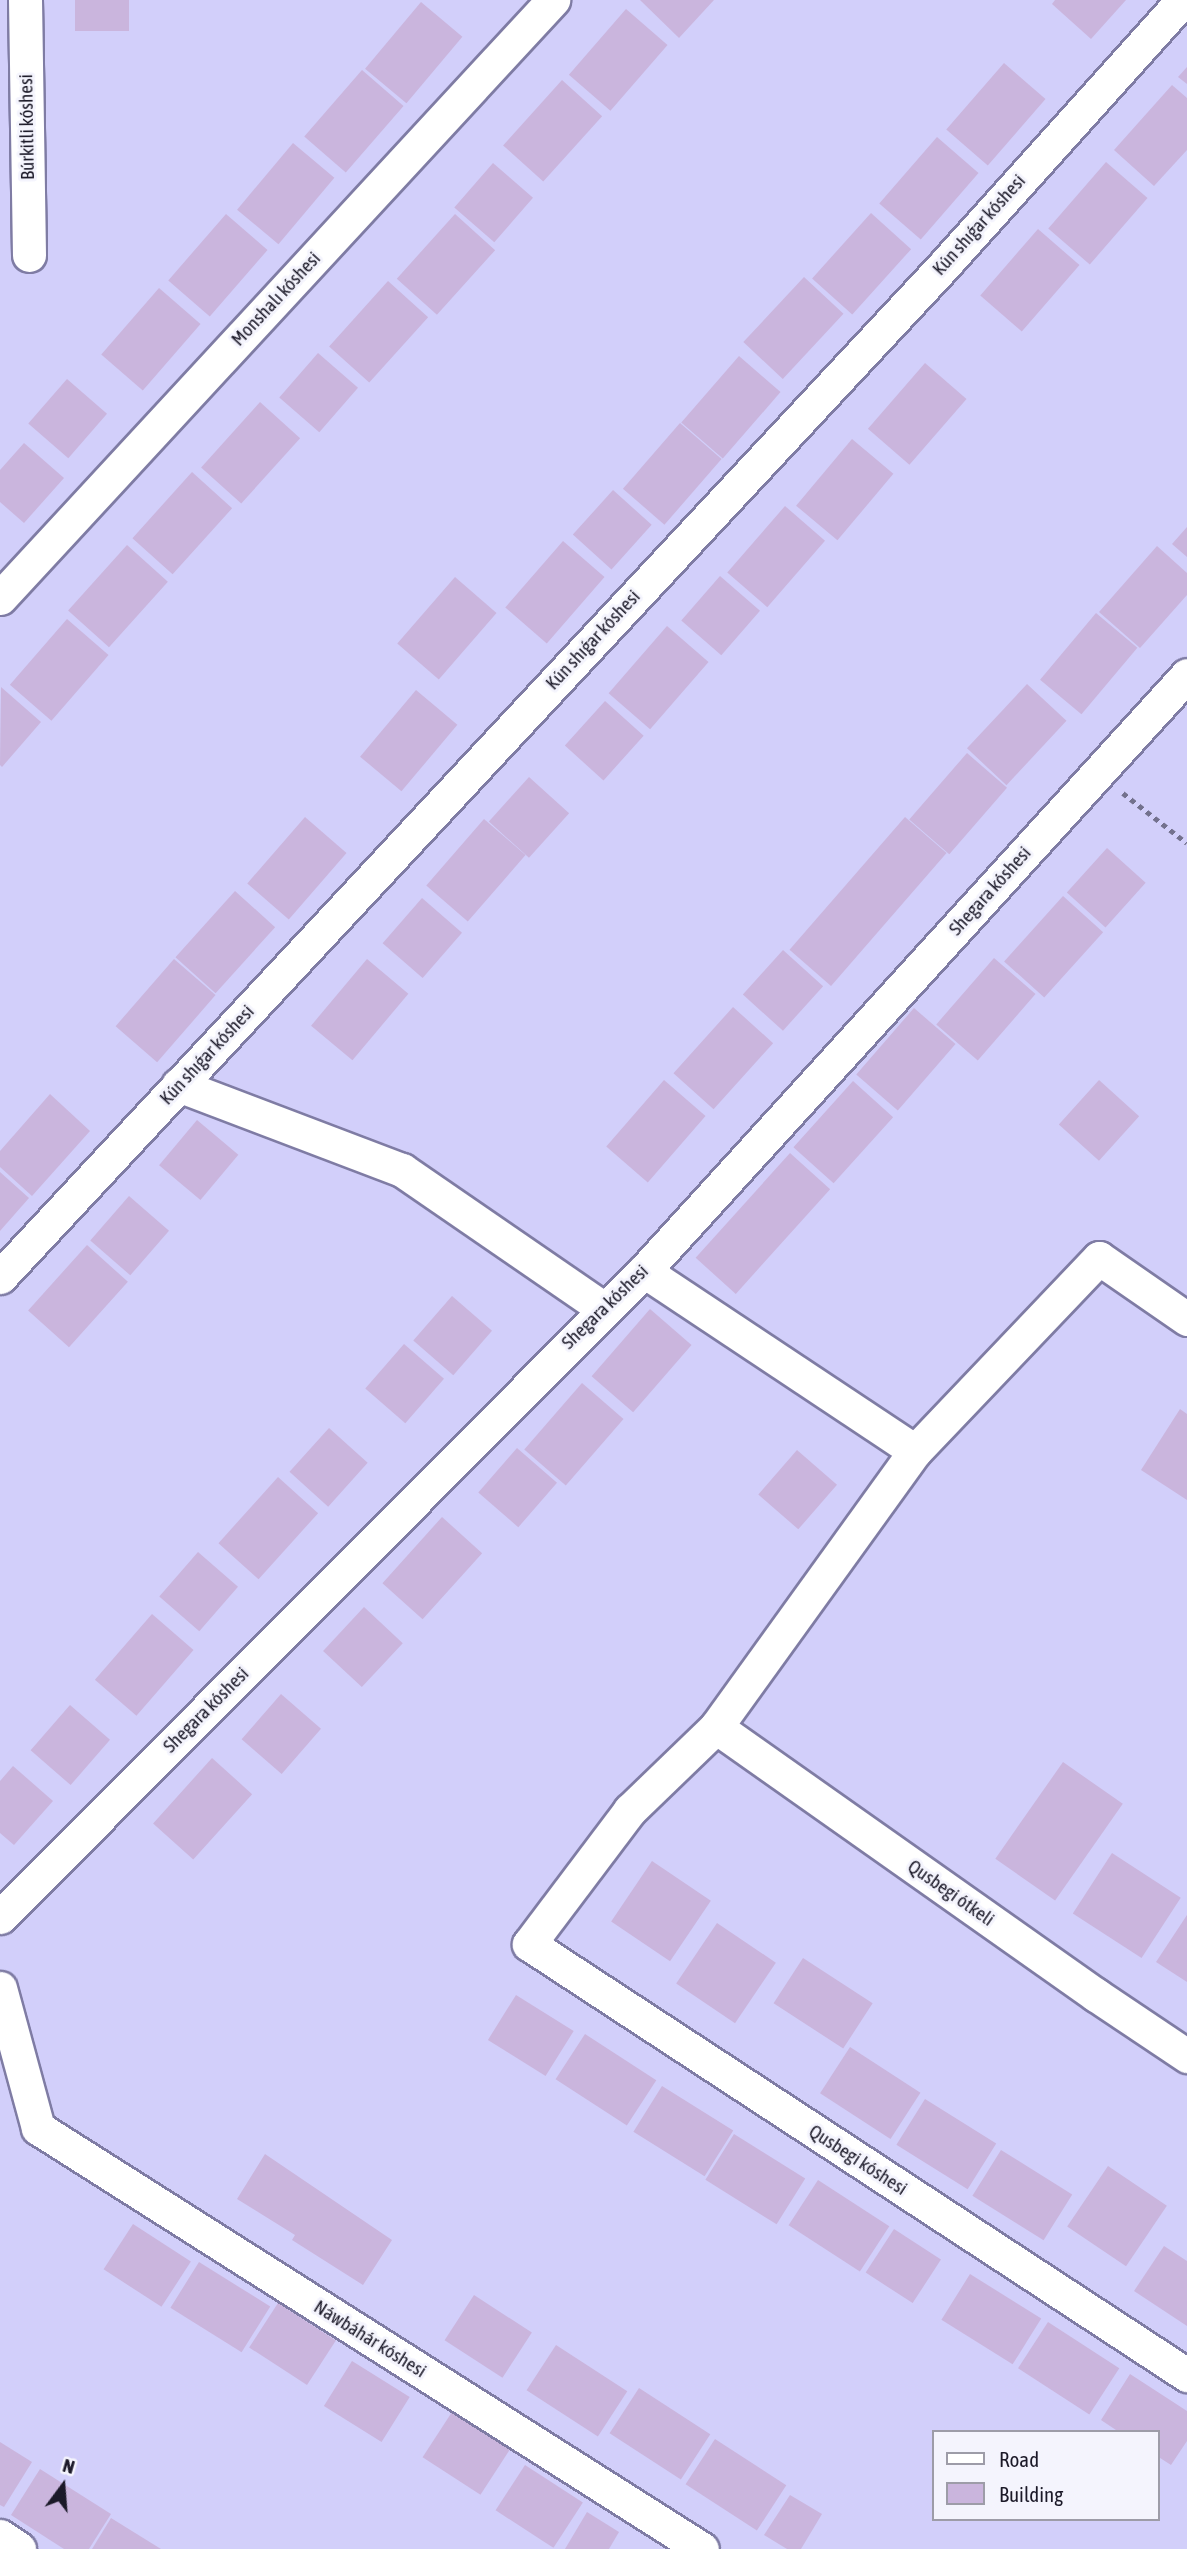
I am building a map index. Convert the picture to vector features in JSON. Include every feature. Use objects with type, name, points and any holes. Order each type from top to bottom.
[{"type":"street","name":"Búrkitli kóshesi","points":[[25,0],[29,255]]},
{"type":"street","name":"Monshalı kóshesi","points":[[0,598],[553,0]]},
{"type":"street","name":"Kún shıǵar kóshesi","points":[[0,1277],[947,262],[1183,0]]},
{"type":"street","name":"Shegara kóshesi","points":[[0,1917],[603,1308],[644,1271],[1187,675]]},
{"type":"street","points":[[178,1085],[402,1170],[603,1308]]},
{"type":"street","points":[[716,1727],[915,1451],[1098,1258],[1187,1320]]},
{"type":"street","points":[[644,1271],[915,1451]]},
{"type":"street","name":"Qusbegi kóshesi","points":[[716,1727],[630,1810],[528,1944],[1187,2375]]},
{"type":"street","name":"Qusbegi ótkeli","points":[[716,1727],[1096,1995],[1187,2056]]},
{"type":"street","name":"Náwbáhár kóshesi","points":[[0,1988],[38,2128],[702,2549]]},
{"type":"street","points":[[0,2536],[19,2549]]},
{"type":"path","points":[[1098,773],[1187,843]]},
{"type":"building","points":[[75,0],[129,0],[129,31],[75,31]]},
{"type":"building","points":[[640,0],[714,0],[679,38]]},
{"type":"building","points":[[1055,0],[1126,0],[1091,39],[1052,4]]},
{"type":"building","points":[[421,2],[462,37],[406,103],[365,69]]},
{"type":"building","points":[[626,9],[668,45],[610,111],[569,75]]},
{"type":"building","points":[[1004,63],[1046,99],[988,165],[946,129]]},
{"type":"building","points":[[1187,67],[1187,84],[1178,77]]},
{"type":"building","points":[[362,70],[404,106],[346,172],[304,136]]},
{"type":"building","points":[[562,80],[602,116],[543,182],[503,145]]},
{"type":"building","points":[[1172,85],[1187,98],[1187,150],[1154,186],[1114,150]]},
{"type":"building","points":[[937,137],[979,173],[921,239],[879,203]]},
{"type":"building","points":[[293,143],[334,178],[278,244],[237,210]]},
{"type":"building","points":[[1106,162],[1148,198],[1090,264],[1048,228]]},
{"type":"building","points":[[493,163],[533,198],[494,242],[454,208]]},
{"type":"building","points":[[871,213],[911,249],[852,315],[812,278]]},
{"type":"building","points":[[226,214],[268,250],[210,316],[168,280]]},
{"type":"building","points":[[455,214],[495,250],[437,315],[397,279]]},
{"type":"building","points":[[1038,229],[1080,265],[1022,331],[980,295]]},
{"type":"building","points":[[804,277],[843,314],[783,379],[743,342]]},
{"type":"building","points":[[388,281],[428,317],[369,383],[329,346]]},
{"type":"building","points":[[159,288],[201,324],[143,390],[101,354]]},
{"type":"building","points":[[318,353],[358,388],[319,432],[279,398]]},
{"type":"building","points":[[739,356],[781,392],[723,458],[681,422]]},
{"type":"building","points":[[925,363],[967,399],[909,465],[868,429]]},
{"type":"building","points":[[67,379],[107,414],[68,458],[28,424]]},
{"type":"building","points":[[260,402],[300,438],[241,504],[201,467]]},
{"type":"building","points":[[680,423],[722,459],[664,525],[623,489]]},
{"type":"building","points":[[852,439],[893,474],[837,540],[796,506]]},
{"type":"building","points":[[24,443],[64,478],[24,523],[0,502],[0,470]]},
{"type":"building","points":[[192,472],[232,508],[173,574],[132,538]]},
{"type":"building","points":[[613,490],[652,525],[611,569],[573,535]]},
{"type":"building","points":[[785,506],[825,541],[767,607],[727,572]]},
{"type":"building","points":[[1187,527],[1187,557],[1172,544]]},
{"type":"building","points":[[563,541],[605,577],[547,643],[505,607]]},
{"type":"building","points":[[127,545],[168,582],[109,647],[68,610]]},
{"type":"building","points":[[1157,546],[1187,573],[1187,595],[1140,648],[1099,612]]},
{"type":"building","points":[[720,576],[760,611],[721,655],[681,621]]},
{"type":"building","points":[[455,577],[497,613],[439,679],[397,643]]},
{"type":"building","points":[[1096,613],[1137,648],[1081,714],[1040,680]]},
{"type":"building","points":[[67,619],[109,655],[51,721],[10,685]]},
{"type":"building","points":[[667,626],[709,662],[650,729],[609,693]]},
{"type":"building","points":[[1027,684],[1066,721],[1006,785],[967,748]]},
{"type":"building","points":[[1,687],[41,722],[2,767],[0,765]]},
{"type":"building","points":[[416,690],[457,725],[401,791],[360,757]]},
{"type":"building","points":[[605,701],[644,736],[603,780],[565,746]]},
{"type":"building","points":[[967,753],[1007,788],[949,854],[909,819]]},
{"type":"building","points":[[529,777],[569,813],[529,858],[489,822]]},
{"type":"building","points":[[305,817],[347,853],[289,919],[247,883]]},
{"type":"building","points":[[905,817],[947,853],[831,986],[790,950]]},
{"type":"building","points":[[484,819],[526,855],[468,921],[426,885]]},
{"type":"building","points":[[1107,848],[1146,883],[1105,927],[1067,893]]},
{"type":"building","points":[[235,891],[275,927],[216,993],[175,957]]},
{"type":"building","points":[[1063,896],[1103,932],[1044,998],[1004,961]]},
{"type":"building","points":[[422,898],[462,933],[423,978],[383,943]]},
{"type":"building","points":[[783,950],[823,986],[783,1031],[743,995]]},
{"type":"building","points":[[994,958],[1036,994],[978,1060],[936,1024]]},
{"type":"building","points":[[174,959],[216,995],[157,1062],[116,1026]]},
{"type":"building","points":[[367,959],[408,994],[352,1060],[311,1026]]},
{"type":"building","points":[[733,1007],[773,1043],[714,1109],[673,1073]]},
{"type":"building","points":[[914,1008],[956,1044],[898,1110],[856,1074]]},
{"type":"building","points":[[664,1080],[706,1116],[648,1182],[606,1146]]},
{"type":"building","points":[[1099,1080],[1139,1116],[1099,1161],[1059,1125]]},
{"type":"building","points":[[853,1081],[893,1117],[834,1183],[793,1147]]},
{"type":"building","points":[[50,1094],[90,1131],[32,1196],[0,1167],[0,1151]]},
{"type":"building","points":[[197,1120],[238,1155],[200,1200],[159,1165]]},
{"type":"building","points":[[790,1153],[830,1189],[736,1294],[696,1258]]},
{"type":"building","points":[[0,1172],[29,1198],[0,1231]]},
{"type":"building","points":[[129,1196],[169,1231],[130,1275],[90,1241]]},
{"type":"building","points":[[87,1245],[128,1282],[69,1347],[28,1310]]},
{"type":"building","points":[[452,1296],[492,1331],[453,1375],[413,1341]]},
{"type":"building","points":[[650,1309],[692,1345],[633,1412],[592,1376]]},
{"type":"building","points":[[404,1344],[444,1379],[405,1423],[365,1389]]},
{"type":"building","points":[[582,1383],[624,1419],[566,1485],[524,1449]]},
{"type":"building","points":[[1180,1409],[1187,1414],[1187,1500],[1141,1470]]},
{"type":"building","points":[[329,1428],[368,1463],[328,1507],[290,1472]]},
{"type":"building","points":[[517,1448],[557,1483],[518,1527],[478,1493]]},
{"type":"building","points":[[797,1450],[837,1485],[798,1529],[758,1495]]},
{"type":"building","points":[[278,1477],[318,1513],[259,1579],[218,1543]]},
{"type":"building","points":[[442,1517],[482,1553],[423,1619],[382,1583]]},
{"type":"building","points":[[198,1552],[238,1587],[199,1631],[159,1597]]},
{"type":"building","points":[[364,1607],[403,1643],[362,1687],[323,1651]]},
{"type":"building","points":[[152,1614],[194,1650],[136,1716],[95,1680]]},
{"type":"building","points":[[281,1694],[321,1729],[282,1774],[242,1739]]},
{"type":"building","points":[[70,1705],[110,1740],[71,1785],[31,1750]]},
{"type":"building","points":[[212,1758],[252,1794],[193,1860],[153,1823]]},
{"type":"building","points":[[1063,1762],[1123,1804],[1055,1901],[995,1859]]},
{"type":"building","points":[[13,1766],[53,1801],[14,1845],[0,1833],[0,1781]]},
{"type":"building","points":[[1112,1853],[1181,1898],[1142,1958],[1073,1913]]},
{"type":"building","points":[[652,1861],[711,1901],[670,1961],[611,1922]]},
{"type":"building","points":[[1187,1915],[1187,1982],[1156,1962]]},
{"type":"building","points":[[717,1923],[776,1963],[735,2023],[676,1984]]},
{"type":"building","points":[[803,1958],[873,2003],[843,2048],[774,2003]]},
{"type":"building","points":[[516,1995],[574,2031],[546,2076],[488,2040]]},
{"type":"building","points":[[585,2034],[656,2080],[627,2126],[556,2079]]},
{"type":"building","points":[[850,2047],[920,2093],[890,2139],[820,2093]]},
{"type":"building","points":[[662,2086],[733,2131],[705,2176],[633,2132]]},
{"type":"building","points":[[925,2099],[996,2144],[968,2189],[896,2145]]},
{"type":"building","points":[[734,2134],[805,2179],[777,2224],[705,2180]]},
{"type":"building","points":[[1001,2150],[1072,2195],[1044,2240],[972,2196]]},
{"type":"building","points":[[265,2154],[392,2240],[363,2285],[292,2240],[295,2235],[237,2199]]},
{"type":"building","points":[[1108,2166],[1167,2206],[1126,2266],[1067,2227]]},
{"type":"building","points":[[818,2180],[889,2226],[860,2272],[789,2225]]},
{"type":"building","points":[[133,2224],[191,2262],[161,2307],[104,2269]]},
{"type":"building","points":[[894,2229],[941,2259],[913,2303],[866,2273]]},
{"type":"building","points":[[1164,2246],[1187,2261],[1187,2326],[1134,2291]]},
{"type":"building","points":[[199,2262],[270,2307],[242,2352],[170,2308]]},
{"type":"building","points":[[970,2274],[1041,2319],[1013,2364],[941,2320]]},
{"type":"building","points":[[474,2295],[532,2333],[502,2378],[445,2340]]},
{"type":"building","points":[[278,2303],[336,2341],[307,2385],[249,2347]]},
{"type":"building","points":[[1048,2322],[1119,2368],[1089,2414],[1018,2368]]},
{"type":"building","points":[[556,2345],[627,2391],[598,2437],[527,2390]]},
{"type":"building","points":[[352,2361],[410,2397],[382,2442],[324,2406]]},
{"type":"building","points":[[1130,2374],[1187,2411],[1187,2441],[1171,2465],[1159,2457],[1159,2430],[1116,2430],[1101,2420]]},
{"type":"building","points":[[639,2388],[710,2434],[681,2480],[610,2433]]},
{"type":"building","points":[[452,2412],[510,2450],[480,2495],[423,2457]]},
{"type":"building","points":[[715,2439],[786,2485],[757,2531],[686,2484]]},
{"type":"building","points":[[0,2442],[32,2462],[4,2507],[0,2505]]},
{"type":"building","points":[[525,2465],[583,2503],[553,2548],[496,2510]]},
{"type":"building","points":[[40,2469],[111,2514],[89,2549],[64,2549],[11,2515]]},
{"type":"building","points":[[790,2495],[822,2514],[801,2549],[787,2549],[764,2535]]},
{"type":"building","points":[[587,2512],[619,2532],[609,2549],[565,2549]]},
{"type":"building","points":[[111,2518],[161,2549],[92,2549]]}]
